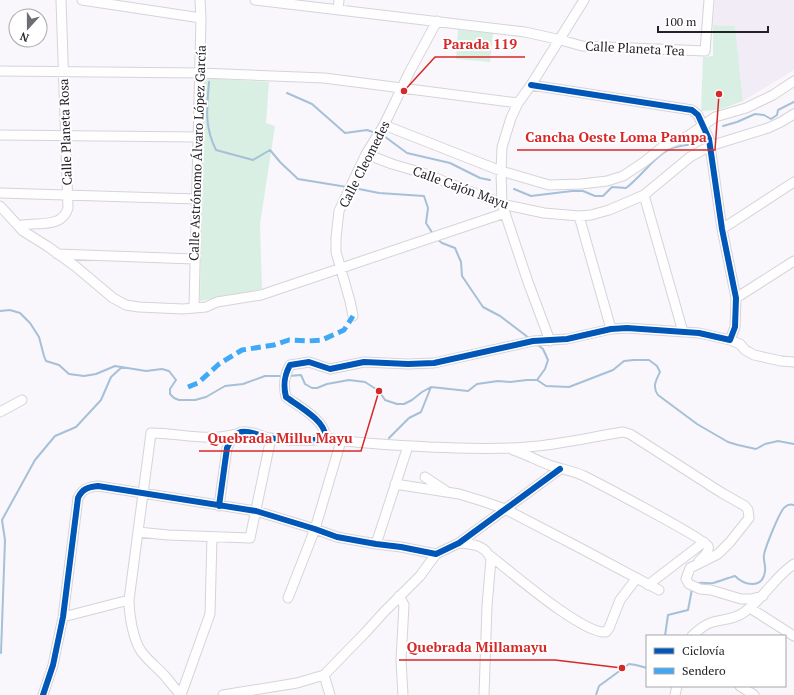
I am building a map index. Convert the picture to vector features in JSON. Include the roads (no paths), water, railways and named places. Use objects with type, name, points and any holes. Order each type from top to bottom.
[{"type":"street","name":"Calle Planeta Rosa","points":[[20,228],[23,225],[52,223],[60,220],[66,215],[68,208],[62,71],[61,0]]},
{"type":"street","points":[[82,0],[201,18]]},
{"type":"street","name":"Calle Astrónomo Álvaro López García","points":[[194,307],[194,259],[200,72],[200,0]]},
{"type":"street","name":"Calle Planeta Tea","points":[[255,0],[525,32],[582,46],[705,51],[709,0]]},
{"type":"street","points":[[338,10],[339,0]]},
{"type":"street","points":[[550,341],[528,282],[504,209],[501,171],[502,147],[511,118],[518,102],[561,40],[584,0]]},
{"type":"street","name":"Calle Cleomedes","points":[[353,316],[336,252],[339,211],[366,154],[384,125],[409,73],[437,21]]},
{"type":"street","points":[[0,71],[200,72],[324,78],[518,102]]},
{"type":"street","points":[[384,125],[501,171],[549,185],[606,182],[623,176],[644,162],[665,145],[688,136],[715,117],[746,108],[773,95],[794,81]]},
{"type":"street","points":[[531,85],[692,110],[698,115],[709,139],[722,229],[736,298],[735,326],[730,340]]},
{"type":"street","name":"Calle Cajón Mayu","points":[[366,154],[392,164],[423,172],[504,209],[579,216],[591,215],[609,210],[644,195],[690,157],[710,146],[768,128],[782,122],[794,114]]},
{"type":"street","points":[[0,135],[198,137]]},
{"type":"street","points":[[722,229],[794,182]]},
{"type":"street","points":[[0,193],[196,199]]},
{"type":"street","points":[[644,195],[683,332]]},
{"type":"street","points":[[0,206],[30,237],[47,246],[113,298],[126,305],[161,308],[206,307],[217,302],[261,295],[504,209]]},
{"type":"street","points":[[579,216],[611,329]]},
{"type":"street","points":[[57,254],[194,259]]},
{"type":"street","points":[[736,298],[794,261]]},
{"type":"street","points":[[325,438],[326,434],[324,429],[318,422],[286,397],[283,385],[286,372],[290,365],[309,362],[330,369],[364,362],[434,364],[533,341],[567,339],[611,329],[626,328],[699,333],[730,340],[740,344],[745,350],[754,355],[781,361],[794,362]]},
{"type":"street","points":[[0,412],[22,400]]},
{"type":"street","points":[[181,695],[140,650],[129,611],[129,600],[151,433],[224,437],[243,431],[271,438],[312,441],[325,438],[341,441],[408,446],[507,448],[563,443],[623,432],[637,438],[722,493],[745,506],[748,510],[749,518],[730,542],[718,554],[690,568],[686,579],[689,584],[693,587],[741,599],[751,599],[763,596]]},
{"type":"street","points":[[219,506],[227,448],[237,434]]},
{"type":"street","points":[[138,532],[250,538],[271,438]]},
{"type":"street","points":[[288,598],[314,529],[341,441]]},
{"type":"street","points":[[376,544],[408,446]]},
{"type":"street","points":[[507,448],[584,477],[661,517],[704,542],[708,546],[708,549],[697,564]]},
{"type":"street","points":[[540,461],[546,468],[547,472],[545,479]]},
{"type":"street","points":[[223,695],[297,683],[324,675],[420,576],[436,554],[459,543],[560,469]]},
{"type":"street","points":[[425,477],[449,492]]},
{"type":"street","points":[[395,484],[449,492],[505,509],[659,590]]},
{"type":"street","points":[[43,695],[53,665],[63,617],[77,505],[80,493],[85,488],[98,486],[256,511],[337,537],[436,554]]},
{"type":"street","points":[[181,695],[210,614],[212,537]]},
{"type":"street","points":[[648,585],[704,542]]},
{"type":"street","points":[[459,543],[484,548],[491,559],[487,606],[484,695]]},
{"type":"street","points":[[488,554],[555,607],[594,630],[601,632],[606,632],[609,628],[620,600],[636,579]]},
{"type":"street","points":[[693,635],[705,625],[734,618],[750,608],[763,596],[786,568],[794,564]]},
{"type":"street","points":[[399,596],[404,605],[401,660],[403,695]]},
{"type":"street","points":[[63,617],[129,600]]},
{"type":"street","points":[[750,608],[794,636]]},
{"type":"street","points":[[324,675],[330,695]]},
{"type":"street","points":[[742,687],[754,695]]},
{"type":"waterway","points":[[209,82],[207,117],[212,141],[216,150],[253,160],[270,150],[298,179],[347,187]]},
{"type":"waterway","points":[[287,93],[312,104],[345,133],[367,130],[373,132]]},
{"type":"waterway","points":[[723,126],[755,114],[764,115],[771,119],[777,115],[778,110],[794,102]]},
{"type":"waterway","points":[[384,136],[407,153],[450,163],[480,178],[490,180]]},
{"type":"waterway","points":[[514,189],[531,196],[572,191],[583,191],[595,196],[603,196],[612,187],[626,188],[657,158],[668,150],[698,142]]},
{"type":"waterway","points":[[354,188],[379,193],[424,196],[428,208],[426,223],[433,234]]},
{"type":"waterway","points":[[437,239],[442,243],[455,248],[461,262],[462,276],[483,307],[500,316],[529,338]]},
{"type":"waterway","points":[[0,311],[10,310],[20,313],[30,323],[39,337],[46,361],[59,365],[69,374],[84,376],[96,374],[115,366],[146,371],[162,369],[169,371],[176,380],[170,389],[170,394],[179,400],[195,400],[206,397],[225,386],[243,384],[265,376],[282,376]]},
{"type":"waterway","points":[[537,380],[545,369],[548,360],[543,349],[538,345]]},
{"type":"waterway","points":[[289,376],[301,375],[305,384],[312,388],[349,380],[365,382],[379,391],[385,400],[397,404],[404,404],[431,387],[468,391],[477,384],[498,381],[510,382],[527,380],[537,380],[546,386],[569,387],[613,370],[624,361],[649,360],[657,366],[660,372],[655,386],[658,395],[697,424],[728,442],[756,449],[765,444],[778,441],[794,444]]},
{"type":"waterway","points":[[1,653],[5,540],[2,520],[35,460],[55,436],[76,427],[101,400],[111,377],[122,367]]},
{"type":"waterway","points":[[389,438],[409,418],[421,412],[431,387]]},
{"type":"waterway","points":[[697,584],[713,583],[735,576],[748,584],[761,581],[764,577],[765,571],[765,551],[776,522],[787,505],[794,505]]},
{"type":"waterway","points":[[665,635],[668,615],[688,610],[692,589]]},
{"type":"waterway","points":[[596,695],[599,686],[629,664],[646,668]]},
{"type":"place","name":"Parada 119","points":[[404,91]]},
{"type":"place","name":"Cancha Oeste Loma Pampa","points":[[719,94]]},
{"type":"place","name":"Quebrada Millu Mayu","points":[[379,391]]},
{"type":"place","name":"Quebrada Millamayu","points":[[622,668]]}]
